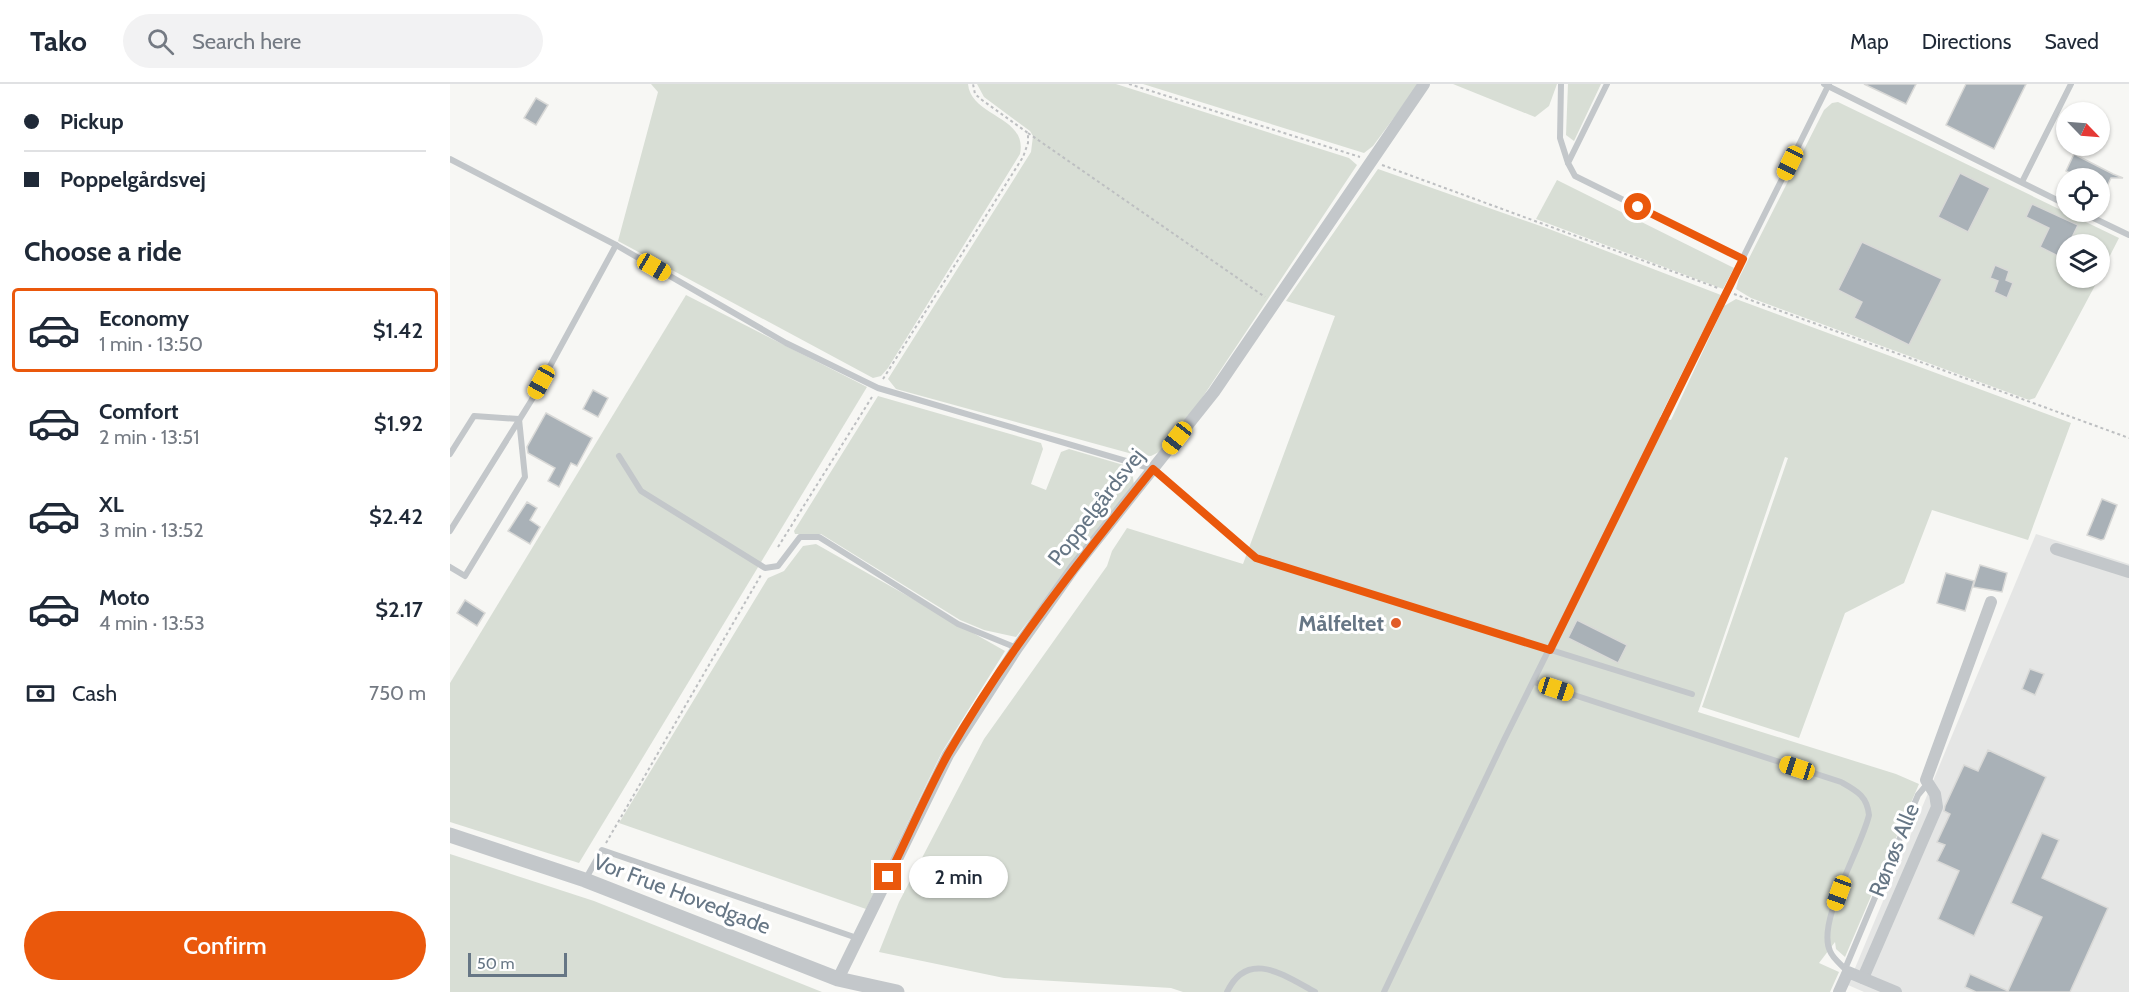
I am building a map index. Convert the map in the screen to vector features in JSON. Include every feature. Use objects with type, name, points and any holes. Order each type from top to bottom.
[{"type":"street","name":"Poppelgårdsvej","points":[[838,979],[948,755],[1017,648],[1073,569],[1214,392],[1424,84]]},
{"type":"street","points":[[2056,549],[2129,573]]},
{"type":"street","name":"Rønøs Alle","points":[[1863,978],[1937,807],[1935,794],[1926,780],[1991,602]]},
{"type":"street","name":"Vor Frue Hovedgade","points":[[450,835],[585,880],[838,979],[897,992]]},
{"type":"street","points":[[1839,992],[1846,971],[1896,992]]},
{"type":"lane","points":[[1561,84],[1560,138],[1575,176],[1743,259]]},
{"type":"lane","points":[[1568,162],[1607,84]]},
{"type":"lane","points":[[2022,182],[2071,84]]},
{"type":"lane","points":[[1384,992],[1827,85],[2056,199]]},
{"type":"lane","points":[[450,159],[616,245],[786,343],[878,388],[1153,469],[1256,558],[1692,694]]},
{"type":"lane","points":[[2102,222],[2128,234]]},
{"type":"lane","points":[[450,531],[519,419],[616,245]]},
{"type":"lane","points":[[450,454],[474,416],[519,419]]},
{"type":"lane","points":[[450,567],[465,576],[525,477],[519,419]]},
{"type":"lane","points":[[619,456],[641,491],[765,568],[778,566],[800,537],[819,537],[958,624],[1017,648]]},
{"type":"lane","points":[[1534,682],[1841,782],[1858,791],[1868,805],[1869,815],[1831,914],[1827,936],[1829,951],[1846,971],[1918,795],[1928,783]]},
{"type":"lane","points":[[585,880],[602,850],[858,938]]},
{"type":"lane","points":[[1227,992],[1232,981],[1254,967],[1271,969],[1316,992]]},
{"type":"path","points":[[972,84],[975,94],[982,100],[1274,303]]},
{"type":"path","points":[[1129,84],[1371,160],[2129,438]]},
{"type":"path","points":[[778,548],[1023,157],[1028,143],[1028,133]]},
{"type":"path","points":[[602,850],[765,568]]},
{"type":"shaded area","points":[[651,84],[968,84],[971,95],[979,104],[1016,132],[1020,141],[1020,154],[888,368],[881,376],[873,378],[618,241],[658,92]]},
{"type":"shaded area","points":[[977,84],[1116,84],[1349,158],[1357,165],[1192,413],[1159,452],[1151,456],[1136,455],[896,389],[888,379],[1031,152],[1033,136],[1030,131],[984,97]]},
{"type":"shaded area","points":[[1143,84],[1419,84],[1373,146],[1364,153]]},
{"type":"shaded area","points":[[1453,84],[1557,84],[1549,106],[1535,117]]},
{"type":"shaded area","points":[[1568,84],[1601,84],[1574,141],[1566,135]]},
{"type":"shaded area","points":[[1838,102],[2056,208],[2056,222],[2086,222],[2119,238],[2110,256],[2110,234],[2056,234],[2056,288],[2094,288],[2035,398],[2029,400],[1751,298],[1736,289],[1739,278],[1824,110],[1832,103]]},
{"type":"shaded area","name":"Målfeltet","points":[[1378,169],[1549,229],[1721,295],[1660,417],[1671,420],[1724,306],[1736,299],[2071,423],[2028,540],[1932,510],[1904,583],[1845,613],[1799,738],[1702,707],[1788,458],[1785,457],[1698,712],[1896,774],[1919,784],[1845,957],[1836,949],[1835,942],[1819,963],[1839,972],[1830,992],[1183,992],[1171,988],[1004,978],[879,952],[899,902],[984,739],[1107,566],[1112,551],[1127,528],[1243,564],[1335,316],[1286,301]]},
{"type":"shaded area","points":[[1557,180],[1734,268],[1723,289],[1536,219]]},
{"type":"shaded area","points":[[686,295],[867,387],[579,863],[450,822],[450,683]]},
{"type":"shaded area","points":[[878,396],[1041,443],[1043,449],[1031,484],[1046,490],[1061,452],[1069,449],[1127,466],[1132,470],[1134,485],[1016,637],[984,630],[960,620],[821,534],[795,534],[794,531]]},
{"type":"shaded area","points":[[2036,534],[2129,564],[2129,992],[1864,992],[1848,985]]},
{"type":"shaded area","points":[[816,544],[1005,651],[942,752],[866,909],[619,823],[768,578],[784,571],[803,546]]},
{"type":"shaded area","points":[[450,854],[594,901],[822,992],[450,992]]},
{"type":"building","points":[[1864,84],[1916,84],[1906,104]]},
{"type":"building","points":[[1966,84],[2026,84],[1994,149],[1946,125]]},
{"type":"building","points":[[536,98],[548,105],[536,125],[524,118]]},
{"type":"building","points":[[2073,156],[2078,156],[2101,168],[2067,168]]},
{"type":"building","points":[[2110,172],[2123,178],[2111,178],[2110,180]]},
{"type":"building","points":[[1960,173],[1990,188],[1968,232],[1938,217]]},
{"type":"building","points":[[2032,204],[2056,215],[2056,222],[2071,222],[2078,225],[2074,234],[2056,234],[2056,255],[2040,247],[2049,228],[2026,217]]},
{"type":"building","points":[[1862,242],[1942,279],[1909,345],[1854,318],[1862,302],[1838,290]]},
{"type":"building","points":[[1995,265],[2009,271],[2006,280],[2013,283],[2007,298],[1994,292],[1998,281],[1990,278]]},
{"type":"building","points":[[593,390],[608,398],[598,417],[583,409]]},
{"type":"building","points":[[546,413],[592,438],[577,466],[571,463],[559,487],[548,481],[555,468],[528,453],[527,447]]},
{"type":"building","points":[[2102,499],[2117,505],[2104,539],[2101,540],[2087,535]]},
{"type":"building","points":[[527,502],[537,508],[530,520],[540,527],[530,544],[508,531]]},
{"type":"building","points":[[1980,565],[2007,573],[2002,592],[1973,587]]},
{"type":"building","points":[[1946,573],[1974,581],[1965,611],[1937,603]]},
{"type":"building","points":[[465,600],[485,613],[477,626],[457,613]]},
{"type":"building","points":[[1577,620],[1627,645],[1618,663],[1568,638]]},
{"type":"building","points":[[2030,669],[2044,674],[2035,695],[2022,689]]},
{"type":"building","points":[[1988,750],[2046,777],[1974,936],[1938,919],[1959,871],[1937,861],[1945,845],[1937,842],[1950,814],[1944,811],[1945,806],[1964,765],[1978,771]]},
{"type":"building","points":[[2042,833],[2059,840],[2042,878],[2108,908],[2070,992],[1976,992],[1965,987],[1970,974],[2008,991],[2042,917],[2011,903]]},
{"type":"place","name":"Målfeltet","points":[[1396,623]]},
{"type":"route","points":[[888,877],[948,755],[991,688],[1073,569],[1153,469],[1256,558],[1550,650],[1706,328],[1743,259],[1638,207]]}]
